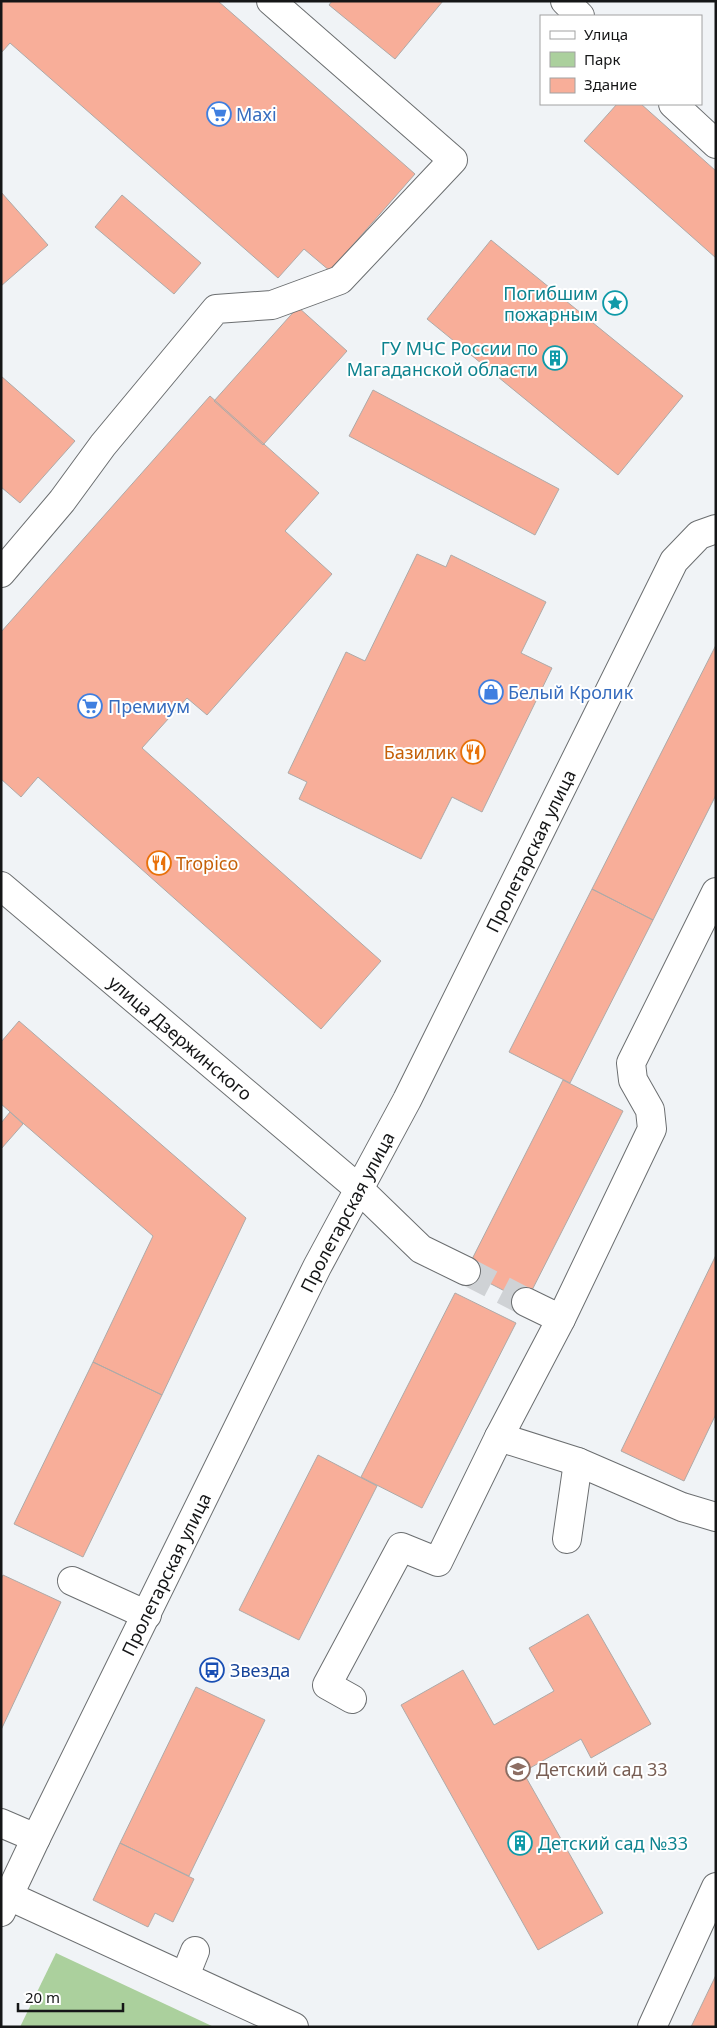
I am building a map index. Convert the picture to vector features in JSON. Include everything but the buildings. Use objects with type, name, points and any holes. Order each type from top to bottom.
[{"type":"street","points":[[1,573],[62,501],[103,445],[216,309],[272,305],[340,280],[452,160],[271,1]]},
{"type":"street","points":[[564,1],[579,15]]},
{"type":"street","points":[[674,105],[716,144]]},
{"type":"street","name":"Пролетарская улица","points":[[5,1904],[317,1267],[408,1100],[674,562],[699,536],[716,529]]},
{"type":"street","name":"улица Дзержинского","points":[[1,886],[359,1189],[421,1249],[466,1271]]},
{"type":"street","points":[[352,1699],[328,1685],[401,1547],[438,1562],[499,1437],[561,1319],[652,1129],[650,1110],[633,1080],[631,1063],[716,892]]},
{"type":"street","points":[[526,1302],[561,1319]]},
{"type":"street","points":[[499,1437],[578,1462],[682,1507],[713,1509]]},
{"type":"street","points":[[567,1539],[578,1462]]},
{"type":"street","points":[[72,1581],[147,1615]]},
{"type":"street","points":[[1,1824],[36,1838]]},
{"type":"street","points":[[652,2027],[716,1887]]},
{"type":"street","points":[[5,1904],[185,1976],[294,2027]]},
{"type":"street","points":[[185,1976],[195,1951]]},
{"type":"green space","points":[[56,1953],[214,2027],[20,2027]]},
{"type":"tunnel","points":[[466,1271],[526,1302]]},
{"type":"place","name":"Maxi","points":[[219,114]]},
{"type":"place","name":"Погибшим пожарным","points":[[615,303]]},
{"type":"place","name":"ГУ МЧС России по Магаданской области","points":[[555,358]]},
{"type":"place","name":"Белый Кролик","points":[[491,692]]},
{"type":"place","name":"Премиум","points":[[90,706]]},
{"type":"place","name":"Базилик","points":[[473,752]]},
{"type":"place","name":"Tropico","points":[[159,863]]},
{"type":"place","name":"Звезда","points":[[212,1670]]},
{"type":"place","name":"Детский сад 33","points":[[518,1769]]},
{"type":"place","name":"Детский сад №33","points":[[520,1843]]}]
